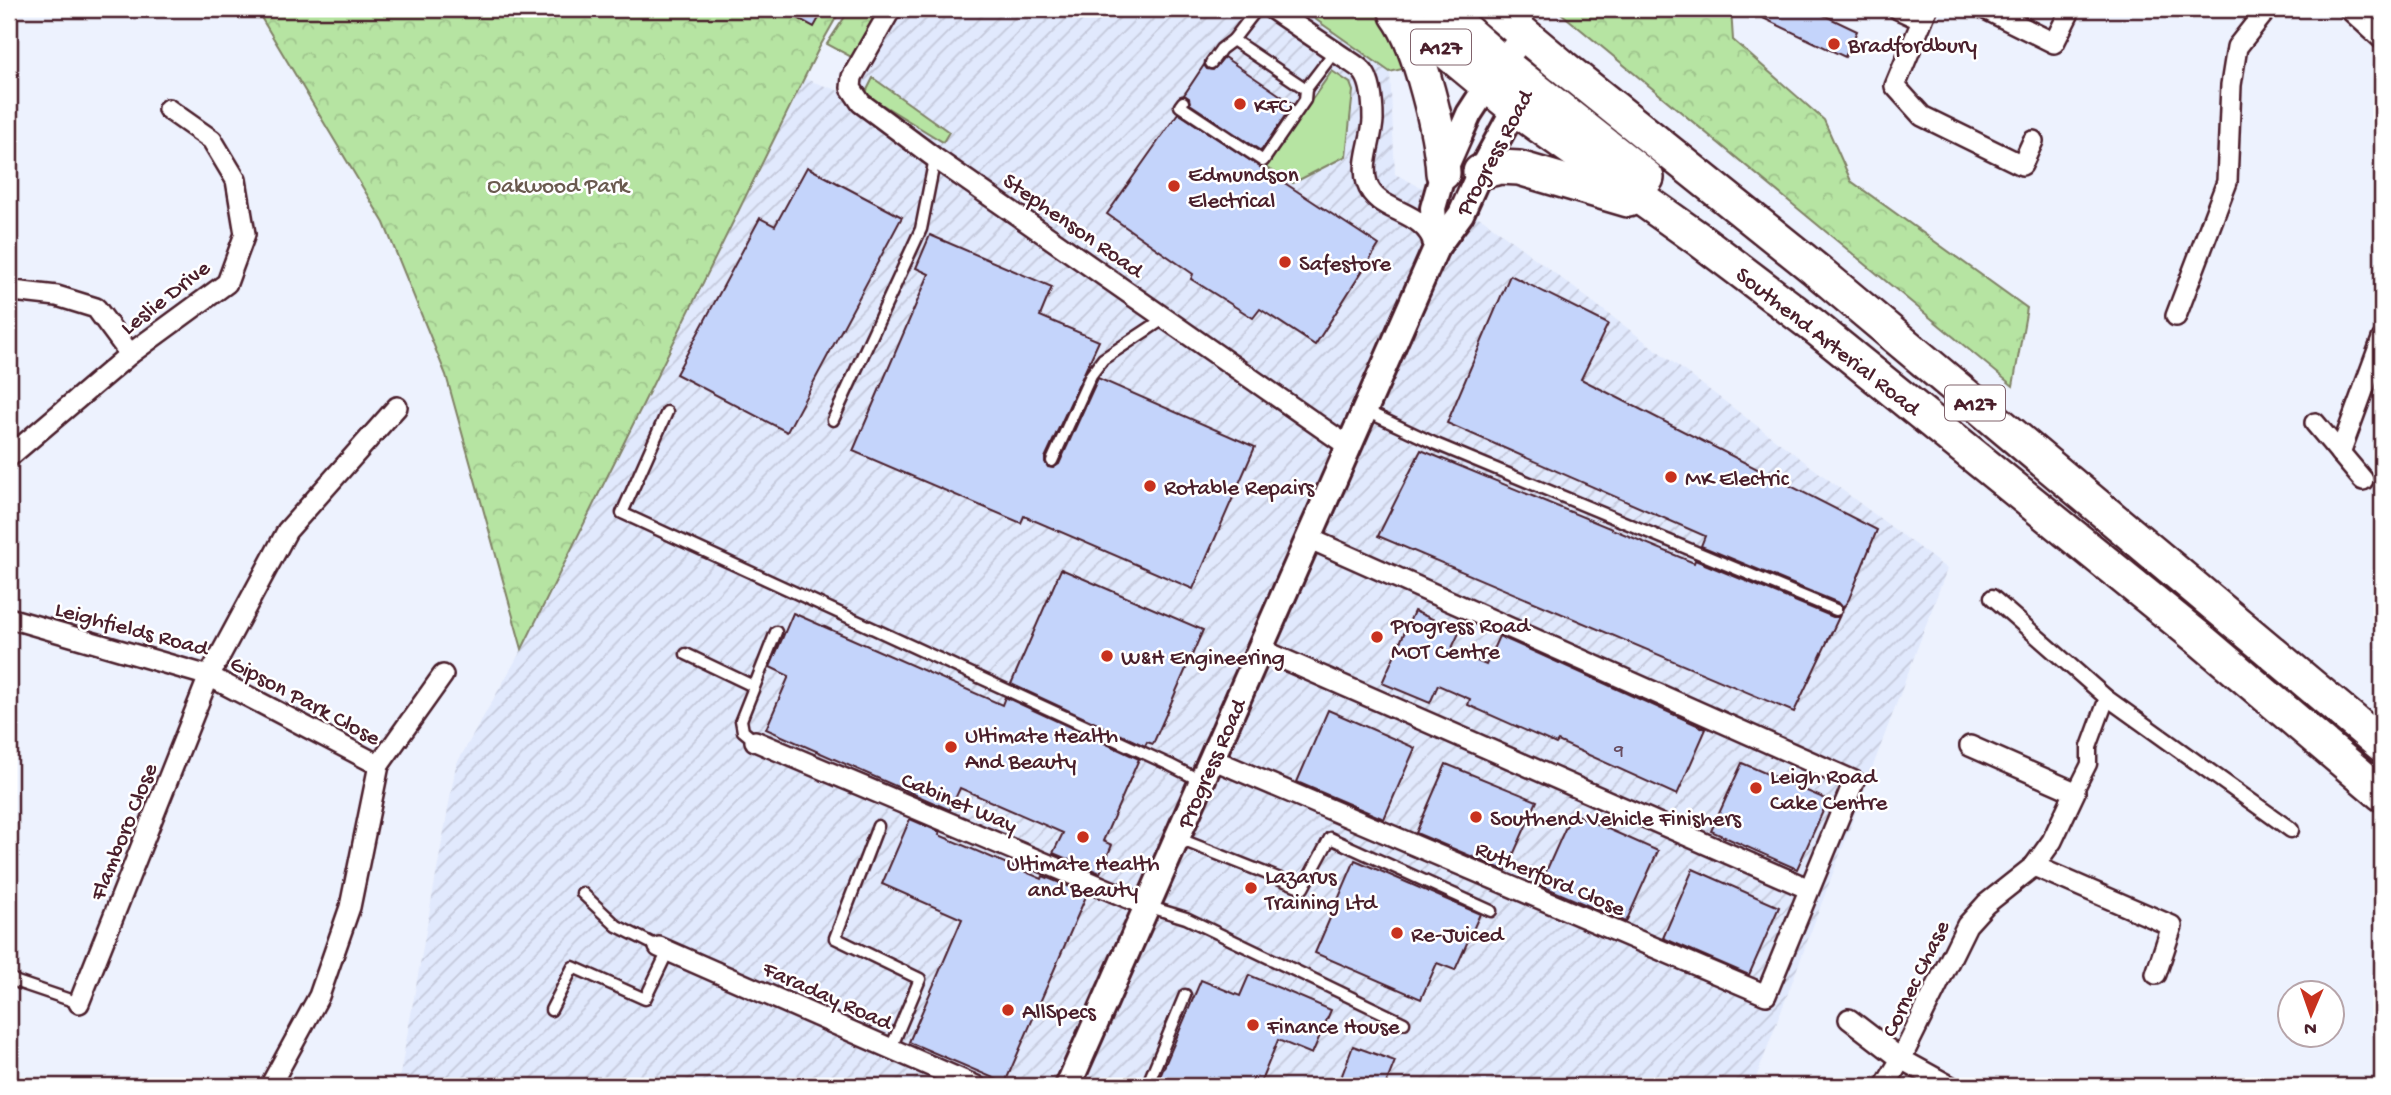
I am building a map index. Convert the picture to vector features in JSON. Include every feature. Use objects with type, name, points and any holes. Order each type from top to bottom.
[{"type":"highway","name":"Southend Arterial Road","points":[[1394,9],[1506,59],[1551,57],[1815,269],[2382,745]]},
{"type":"highway","points":[[1394,9],[1412,42],[1439,139],[1439,184]]},
{"type":"highway","points":[[1441,9],[1506,59]]},
{"type":"highway","points":[[1466,9],[1506,59],[1521,96],[1757,266],[1774,295]]},
{"type":"highway","name":"Southend Arterial Road","points":[[1494,9],[1506,59]]},
{"type":"highway","name":"Southend Arterial Road","points":[[1521,96],[1657,209],[1774,295],[2201,640],[2382,794]]},
{"type":"highway","points":[[1480,172],[1500,167],[1519,168],[1657,209]]},
{"type":"street","name":"Stephenson Road","points":[[891,9],[856,69],[851,88],[861,103],[935,158],[1348,446]]},
{"type":"street","points":[[1272,9],[1364,72],[1370,90],[1373,121],[1366,159],[1367,184],[1376,196],[1392,209],[1425,226],[1433,236],[1436,248]]},
{"type":"street","points":[[1898,9],[1924,14],[1895,86],[1922,116],[2022,165],[2033,141]]},
{"type":"street","points":[[1985,9],[2054,43],[2068,15]]},
{"type":"street","points":[[2176,316],[2227,182],[2231,85],[2236,47],[2267,9]]},
{"type":"street","points":[[2348,9],[2382,39]]},
{"type":"street","name":"Progress Road","points":[[1068,1086],[1436,248],[1461,215],[1480,172],[1521,96],[1551,57]]},
{"type":"street","name":"Progress Road","points":[[1436,248],[1433,208],[1439,184],[1469,114],[1506,59]]},
{"type":"street","name":"Leslie Drive","points":[[9,457],[130,354],[227,283],[245,234],[236,180],[212,140],[168,109]]},
{"type":"street","points":[[1400,212],[1410,214],[1424,210],[1439,184]]},
{"type":"street","points":[[9,293],[13,291],[57,296],[96,308],[130,354]]},
{"type":"street","points":[[2340,453],[2382,339]]},
{"type":"street","name":"Leighfields Road","points":[[9,618],[209,676],[287,531],[397,407]]},
{"type":"street","points":[[2315,423],[2363,480]]},
{"type":"street","name":"Rutherford Close","points":[[1212,758],[1766,995],[1854,781],[1308,538]]},
{"type":"street","points":[[1992,597],[2107,698],[2291,830]]},
{"type":"street","points":[[1260,649],[1809,888]]},
{"type":"street","name":"Gipson Park Close","points":[[270,1086],[319,996],[350,907],[379,765],[443,675]]},
{"type":"street","name":"Gipson Park Close","points":[[209,676],[379,765]]},
{"type":"street","name":"Flamboro Close","points":[[79,1003],[209,676]]},
{"type":"street","name":"Cornec Chase","points":[[1885,1086],[1967,925],[1986,904],[2034,866],[2052,841],[2089,764],[2090,747],[2107,698]]},
{"type":"street","name":"Cabinet Way","points":[[755,741],[1147,906]]},
{"type":"street","points":[[1970,746],[2075,792]]},
{"type":"street","points":[[2034,866],[2172,926],[2156,974]]},
{"type":"street","name":"Faraday Road","points":[[664,949],[976,1086]]},
{"type":"street","points":[[1849,1018],[1901,1059],[1950,1086]]},
{"type":"lane","points":[[1211,63],[1220,49],[1233,40],[1257,9]]},
{"type":"lane","points":[[1233,40],[1306,89]]},
{"type":"lane","points":[[1183,102],[1180,106],[1263,162],[1305,100],[1306,89],[1335,51]]},
{"type":"lane","points":[[833,420],[921,229],[935,158]]},
{"type":"lane","points":[[1052,461],[1091,374],[1103,359],[1165,317]]},
{"type":"lane","points":[[1364,410],[1436,444],[1836,610]]},
{"type":"lane","points":[[667,412],[622,513],[1202,781]]},
{"type":"lane","points":[[755,741],[743,731],[741,720],[776,632]]},
{"type":"lane","points":[[686,654],[753,686]]},
{"type":"lane","points":[[878,826],[835,938],[920,979],[891,1048]]},
{"type":"lane","points":[[1177,838],[1303,888],[1330,838],[1491,911]]},
{"type":"lane","points":[[551,1010],[573,967],[645,999],[664,949],[617,926],[582,893]]},
{"type":"lane","points":[[1147,906],[1186,918],[1404,1023]]},
{"type":"lane","points":[[9,977],[16,982],[79,1003]]},
{"type":"lane","points":[[1147,1086],[1185,995]]},
{"type":"shaded area","points":[[896,9],[1301,9],[1390,72],[1395,174],[1484,220],[1947,569],[1753,1086],[398,1086],[456,765],[522,649],[805,79],[845,93]]},
{"type":"green space","name":"Oakwood Park","points":[[256,9],[841,9],[819,48],[522,649],[446,375],[384,223]]},
{"type":"green space","points":[[850,9],[888,9],[855,59],[827,44]]},
{"type":"green space","points":[[1301,9],[1378,9],[1384,13],[1406,68],[1390,72]]},
{"type":"green space","points":[[1556,9],[1731,9],[1733,40],[1824,120],[1851,181],[2027,308],[2013,386]]},
{"type":"green space","points":[[1332,71],[1350,83],[1353,91],[1346,156],[1293,183],[1265,167]]},
{"type":"green space","points":[[873,78],[949,132],[943,142],[865,94]]},
{"type":"building","points":[[781,9],[824,9],[814,27]]},
{"type":"building","name":"Bradfordbury","points":[[1744,9],[1811,9],[1857,31],[1845,57]]},
{"type":"building","name":"KFC","points":[[1224,57],[1293,104],[1261,151],[1190,104],[1189,98],[1184,95],[1204,65],[1213,70]]},
{"type":"building","points":[[1178,113],[1379,245],[1315,345],[1260,309],[1253,318],[1191,279],[1193,274],[1107,214]]},
{"type":"building","points":[[807,167],[902,217],[787,432],[676,374],[760,218],[775,226]]},
{"type":"building","points":[[930,235],[1052,287],[1040,316],[1099,341],[1045,458],[1048,467],[1053,468],[1059,464],[1098,378],[1255,447],[1193,589],[1024,516],[1021,523],[853,451],[929,274],[916,268]]},
{"type":"building","name":"MK Electric","points":[[1510,275],[1608,324],[1581,379],[1877,530],[1843,608],[1839,603],[1701,546],[1705,536],[1447,423]]},
{"type":"building","name":"MK Electric","points":[[1421,450],[1694,563],[1695,560],[1833,617],[1839,617],[1794,712],[1378,536]]},
{"type":"building","name":"W&H Engineering","points":[[1061,569],[1203,630],[1153,744],[1147,742],[1145,746],[1011,684]]},
{"type":"building","points":[[1414,611],[1460,631],[1451,650],[1486,665],[1499,636],[1706,729],[1677,795],[1558,741],[1556,744],[1468,705],[1470,699],[1438,685],[1430,703],[1382,683]]},
{"type":"building","name":"Ultimate Health And Beauty","points":[[793,613],[1002,705],[1005,697],[1139,759],[1103,841],[1112,845],[1100,873],[1053,853],[1063,833],[960,788],[950,810],[766,729],[789,676],[770,667]]},
{"type":"building","points":[[1328,710],[1415,748],[1384,819],[1297,782]]},
{"type":"building","points":[[1742,763],[1828,800],[1797,869],[1711,831]]},
{"type":"building","name":"Southend Vehicle Finishers","points":[[1446,764],[1537,801],[1506,871],[1416,833]]},
{"type":"building","points":[[1572,813],[1658,851],[1626,922],[1540,885]]},
{"type":"building","points":[[910,819],[940,832],[939,835],[1042,879],[1043,876],[1087,894],[1005,1083],[909,1042],[962,919],[882,884]]},
{"type":"building","name":"Re-Juiced","points":[[1355,860],[1480,914],[1455,970],[1437,963],[1421,999],[1315,953]]},
{"type":"building","points":[[1693,869],[1779,907],[1749,975],[1663,938]]},
{"type":"building","name":"Finance House","points":[[1249,975],[1331,1010],[1312,1054],[1278,1040],[1259,1086],[1156,1086],[1201,980],[1240,996]]},
{"type":"building","points":[[1353,1046],[1395,1061],[1385,1086],[1338,1086]]},
{"type":"place","name":"Bradfordbury","points":[[1834,44]]},
{"type":"place","name":"KFC","points":[[1240,104]]},
{"type":"place","name":"Edmundson Electrical","points":[[1174,186]]},
{"type":"place","name":"Safestore","points":[[1285,262]]},
{"type":"place","name":"MK Electric","points":[[1671,477]]},
{"type":"place","name":"Rotable Repairs","points":[[1150,486]]},
{"type":"place","name":"Progress Road MOT Centre","points":[[1377,637]]},
{"type":"place","name":"W&H Engineering","points":[[1107,656]]},
{"type":"place","name":"Ultimate Health And Beauty","points":[[951,747]]},
{"type":"place","name":"Leigh Road Cake Centre","points":[[1756,788]]},
{"type":"place","name":"Southend Vehicle Finishers","points":[[1476,817]]},
{"type":"place","name":"Ultimate Health and Beauty","points":[[1083,837]]},
{"type":"place","name":"Lazarus Training Ltd","points":[[1251,888]]},
{"type":"place","name":"Re-Juiced","points":[[1397,933]]},
{"type":"place","name":"AllSpecs","points":[[1008,1010]]},
{"type":"place","name":"Finance House","points":[[1253,1025]]}]
